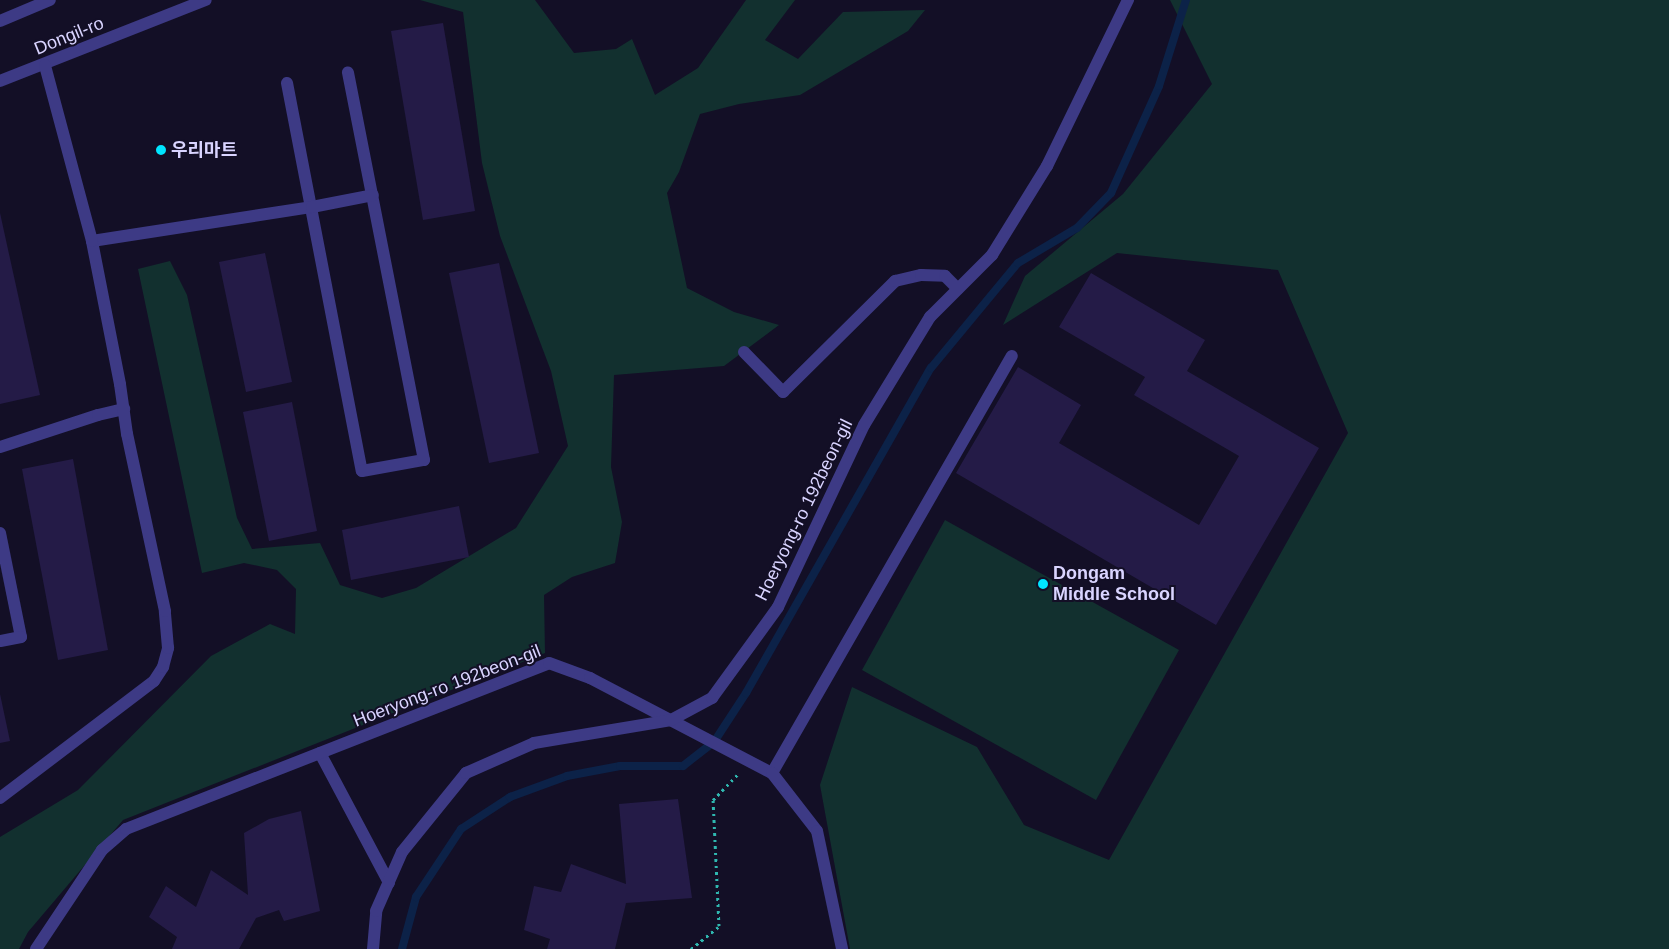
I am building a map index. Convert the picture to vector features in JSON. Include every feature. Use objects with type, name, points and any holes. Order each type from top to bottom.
[{"type":"street","points":[[0,21],[50,0]]},
{"type":"street","name":"Dongil-ro","points":[[0,81],[45,65],[206,0]]},
{"type":"street","name":"Hoeryong-ro 192beon-gil","points":[[36,949],[102,850],[126,829],[549,663],[590,678],[671,720],[712,698],[778,607],[864,425],[930,317],[992,255],[1047,166],[1128,0]]},
{"type":"street","points":[[0,798],[154,682],[163,667],[168,648],[165,611],[92,240],[45,65]]},
{"type":"street","points":[[286,82],[362,471],[424,460],[348,72]]},
{"type":"street","points":[[92,240],[312,208],[373,195]]},
{"type":"street","points":[[744,352],[784,392],[895,281],[921,275],[945,276],[958,289]]},
{"type":"street","points":[[766,770],[1012,356]]},
{"type":"street","points":[[0,447],[98,414],[124,409]]},
{"type":"street","points":[[0,533],[20,637],[0,641]]},
{"type":"street","points":[[373,949],[376,911],[402,852],[466,773],[534,743],[671,720],[766,770],[817,831],[842,949]]},
{"type":"street","points":[[320,753],[389,883]]},
{"type":"path","points":[[691,949],[719,926],[713,800],[749,762]]},
{"type":"green space","points":[[420,0],[535,0],[574,53],[616,49],[632,39],[655,95],[698,68],[746,0],[795,0],[765,40],[798,59],[843,12],[925,10],[908,31],[800,95],[739,104],[700,114],[679,172],[667,193],[687,288],[734,312],[779,325],[724,366],[614,375],[611,467],[622,522],[615,563],[572,577],[544,595],[545,653],[123,820],[28,932],[19,949],[0,949],[0,837],[78,790],[211,656],[270,624],[295,634],[296,589],[277,570],[244,563],[202,573],[138,269],[170,261],[187,295],[237,518],[252,549],[320,543],[340,585],[382,598],[416,588],[516,528],[568,446],[551,371],[500,236],[482,163],[463,12]]},
{"type":"green space","points":[[1170,0],[1669,0],[1669,949],[850,949],[820,785],[852,687],[977,747],[1024,825],[1109,860],[1348,433],[1278,270],[1117,253],[1003,325],[1025,276],[1123,194],[1212,84]]},
{"type":"green space","points":[[945,520],[1179,650],[1096,800],[862,670]]},
{"type":"building","points":[[443,23],[475,211],[423,220],[391,31]]},
{"type":"building","points":[[0,213],[40,395],[0,404]]},
{"type":"building","points":[[265,253],[292,382],[246,392],[219,262]]},
{"type":"building","points":[[499,263],[539,453],[489,463],[449,273]]},
{"type":"building","points":[[1091,273],[1205,340],[1187,371],[1319,448],[1216,625],[956,473],[1018,367],[1081,405],[1059,443],[1199,525],[1239,456],[1134,395],[1145,377],[1059,327]]},
{"type":"building","points":[[292,402],[317,531],[269,541],[243,412]]},
{"type":"building","points":[[73,459],[108,650],[58,660],[22,469]]},
{"type":"building","points":[[459,506],[469,557],[351,580],[342,530]]},
{"type":"building","points":[[0,694],[10,741],[0,743]]},
{"type":"building","points":[[678,799],[692,898],[626,903],[615,949],[547,949],[550,939],[524,930],[534,886],[561,892],[571,864],[626,884],[619,804]]},
{"type":"building","points":[[301,811],[320,911],[284,921],[279,910],[256,918],[239,949],[172,949],[177,937],[149,917],[166,886],[196,907],[211,870],[248,895],[244,833],[269,819]]},
{"type":"waterway","points":[[402,949],[416,897],[461,829],[510,797],[567,776],[620,766],[683,766],[714,742],[746,693],[931,368],[1018,263],[1077,228],[1111,193],[1159,86],[1186,0]]},
{"type":"place","name":"우리마트","points":[[161,150]]},
{"type":"place","name":"Dongam Middle School","points":[[1043,584]]}]
